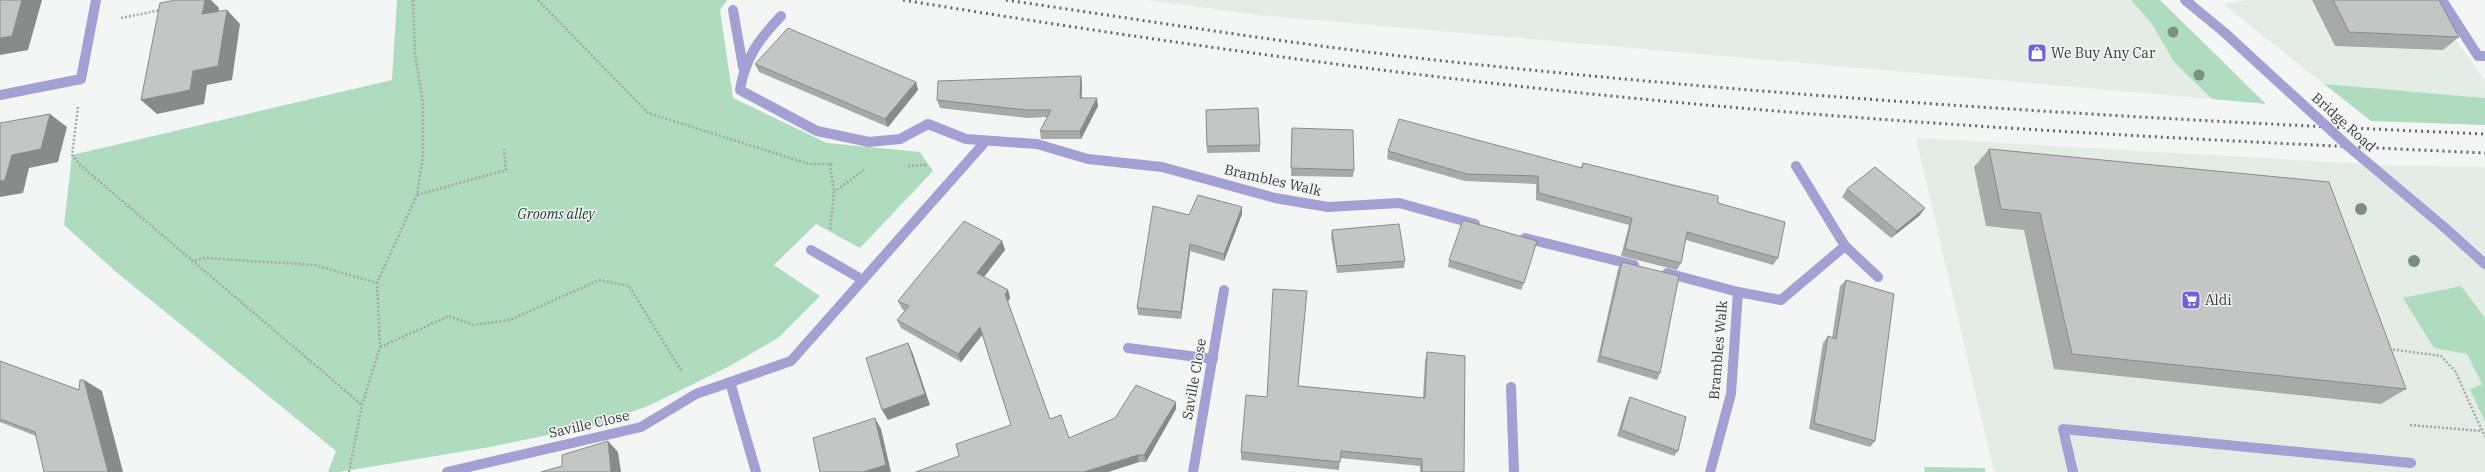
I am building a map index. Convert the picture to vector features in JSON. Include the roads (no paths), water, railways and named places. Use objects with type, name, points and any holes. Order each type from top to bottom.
[{"type":"street","points":[[0,95],[81,79],[96,0]]},
{"type":"street","name":"Bridge Road","points":[[2185,0],[2225,33],[2349,146],[2485,264]]},
{"type":"street","points":[[2442,0],[2478,56],[2485,56]]},
{"type":"street","points":[[733,10],[743,67]]},
{"type":"street","points":[[743,67],[754,43],[781,16]]},
{"type":"street","name":"Brambles Walk","points":[[743,67],[740,90],[817,131],[869,142],[900,139],[928,124],[966,139],[985,142],[1037,144],[1088,159],[1162,167],[1275,198],[1328,207],[1399,203],[1487,228]]},
{"type":"street","name":"Saville Close","points":[[447,472],[641,427],[696,394],[791,361],[985,142]]},
{"type":"street","points":[[1796,166],[1845,246],[1878,277]]},
{"type":"street","name":"Brambles Walk","points":[[1516,236],[1738,292],[1731,394],[1710,472]]},
{"type":"street","points":[[1738,292],[1781,300],[1845,246]]},
{"type":"street","points":[[811,250],[863,280]]},
{"type":"street","name":"Saville Close","points":[[1193,472],[1224,290]]},
{"type":"street","points":[[1128,348],[1213,360]]},
{"type":"street","points":[[730,382],[756,472]]},
{"type":"street","points":[[1512,387],[1514,472]]},
{"type":"street","points":[[2073,472],[2063,429],[2411,463]]},
{"type":"railway","points":[[903,0],[1100,31],[1298,59],[1496,84],[1695,104],[1794,113],[1991,127],[2188,139],[2485,153]]},
{"type":"railway","points":[[1006,0],[1381,54],[1697,85],[1959,106],[2485,134]]},
{"type":"place","name":"We Buy Any Car","points":[[2037,53]]},
{"type":"place","name":"Aldi","points":[[2191,300]]},
{"type":"park label","name":"Grooms alley","points":[[556,214]]}]
